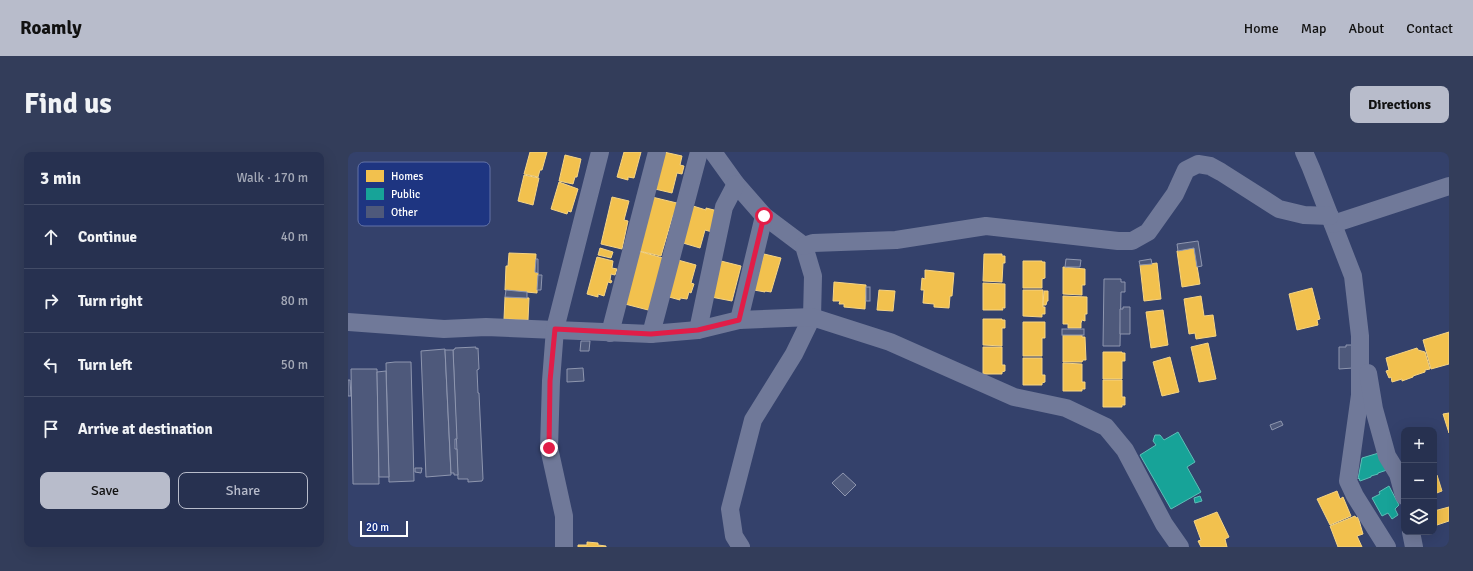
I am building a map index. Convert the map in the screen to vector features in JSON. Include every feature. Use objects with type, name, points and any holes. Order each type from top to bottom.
[{"type":"street","points":[[564,547],[564,516],[549,448],[550,381],[555,329],[600,152]]},
{"type":"street","points":[[610,333],[657,152]]},
{"type":"street","points":[[651,334],[699,152]]},
{"type":"street","points":[[713,152],[736,184],[764,216],[804,246],[813,276],[812,317],[794,354],[753,420],[730,509],[734,536],[741,547]]},
{"type":"street","points":[[1304,152],[1353,276],[1360,336],[1360,395],[1348,481],[1355,496],[1387,547]]},
{"type":"street","points":[[804,246],[814,244],[896,240],[986,226],[1118,242],[1132,241],[1148,232],[1175,194],[1186,170],[1198,164],[1210,166],[1221,172],[1279,209],[1331,220],[1449,186]]},
{"type":"street","points":[[698,330],[724,207],[736,184]]},
{"type":"street","points":[[739,320],[764,216]]},
{"type":"street","points":[[348,322],[444,329],[486,327],[651,334],[698,330],[739,320],[812,317],[890,342],[1014,397],[1066,408],[1106,427],[1125,450],[1164,524],[1180,547]]},
{"type":"street","points":[[1360,336],[1363,339],[1374,409],[1387,456],[1398,474],[1401,485]]},
{"type":"street","points":[[1412,535],[1414,547]]},
{"type":"building: Homes","points":[[530,152],[547,152],[542,170],[540,170],[538,177],[524,174]]},
{"type":"building: Homes","points":[[624,152],[641,152],[634,178],[628,177],[628,180],[617,177]]},
{"type":"building: Homes","points":[[664,152],[682,156],[680,165],[684,166],[682,174],[677,173],[672,193],[655,189]]},
{"type":"building: Homes","points":[[565,155],[581,159],[577,177],[575,177],[573,184],[559,181]]},
{"type":"building: Homes","points":[[524,175],[539,178],[533,205],[518,201]]},
{"type":"building: Homes","points":[[559,182],[578,189],[571,212],[568,211],[567,214],[551,209]]},
{"type":"building: Homes","points":[[612,197],[629,201],[624,220],[628,221],[622,249],[601,244]]},
{"type":"building: Homes","points":[[652,197],[681,204],[678,216],[673,215],[661,256],[639,251]]},
{"type":"building: Homes","points":[[693,206],[706,210],[706,208],[718,211],[712,232],[705,230],[700,248],[683,243]]},
{"type":"building: Homes","points":[[600,248],[613,252],[611,258],[598,255]]},
{"type":"building: Homes","points":[[1194,248],[1200,284],[1182,287],[1177,251]]},
{"type":"building: Homes","points":[[638,251],[663,258],[652,311],[625,304]]},
{"type":"building: Homes","points":[[509,253],[536,254],[535,272],[538,273],[537,293],[505,290],[506,266],[508,266]]},
{"type":"building: Homes","points":[[764,254],[781,258],[771,292],[754,290]]},
{"type":"building: Homes","points":[[984,254],[1002,254],[1002,256],[1005,256],[1002,282],[983,281]]},
{"type":"building: Homes","points":[[597,257],[613,261],[612,268],[617,269],[615,275],[611,274],[610,280],[612,281],[611,283],[608,282],[604,296],[598,294],[598,297],[587,294]]},
{"type":"building: Homes","points":[[678,260],[696,265],[691,283],[694,284],[691,293],[689,292],[687,299],[680,298],[680,300],[669,297]]},
{"type":"building: Homes","points":[[721,261],[741,266],[732,301],[711,297]]},
{"type":"building: Homes","points":[[1023,261],[1045,262],[1045,278],[1042,279],[1042,288],[1023,288]]},
{"type":"building: Homes","points":[[1157,263],[1161,299],[1144,301],[1140,265]]},
{"type":"building: Homes","points":[[1063,267],[1085,269],[1085,285],[1082,285],[1082,295],[1063,294]]},
{"type":"building: Homes","points":[[925,270],[954,273],[952,296],[950,296],[949,308],[934,307],[934,304],[923,303],[924,290],[921,290],[922,278],[925,279]]},
{"type":"building: Homes","points":[[834,282],[866,285],[865,309],[844,307],[844,304],[839,304],[840,301],[833,301]]},
{"type":"building: Homes","points":[[983,283],[1005,284],[1005,308],[1002,308],[1003,310],[983,310]]},
{"type":"building: Homes","points":[[1312,288],[1320,319],[1317,320],[1318,325],[1297,330],[1289,294]]},
{"type":"building: Homes","points":[[879,290],[895,291],[893,311],[877,310]]},
{"type":"building: Homes","points":[[1023,290],[1043,290],[1043,307],[1045,307],[1045,314],[1042,314],[1042,317],[1023,316]]},
{"type":"building: Homes","points":[[1044,291],[1048,291],[1048,301],[1046,305],[1043,305]]},
{"type":"building: Homes","points":[[1063,296],[1087,297],[1087,314],[1085,314],[1085,321],[1082,320],[1081,328],[1068,328],[1068,324],[1063,324]]},
{"type":"building: Homes","points":[[1201,296],[1204,316],[1213,315],[1216,336],[1196,339],[1195,333],[1189,334],[1184,299]]},
{"type":"building: Homes","points":[[505,297],[529,298],[528,320],[504,319]]},
{"type":"building: Homes","points":[[1163,310],[1168,345],[1151,348],[1146,312]]},
{"type":"building: Homes","points":[[983,319],[1005,320],[1005,328],[1002,328],[1002,346],[983,345]]},
{"type":"building: Homes","points":[[1023,322],[1045,322],[1045,338],[1042,338],[1042,356],[1023,356]]},
{"type":"building: Homes","points":[[1449,332],[1449,364],[1431,369],[1423,340]]},
{"type":"building: Homes","points":[[1063,335],[1082,335],[1082,337],[1085,337],[1086,360],[1083,360],[1082,362],[1063,362]]},
{"type":"building: Homes","points":[[1208,343],[1216,379],[1199,382],[1191,347]]},
{"type":"building: Homes","points":[[983,347],[1002,347],[1002,365],[1005,365],[1005,371],[1002,372],[1002,374],[983,374]]},
{"type":"building: Homes","points":[[1417,348],[1418,350],[1425,352],[1430,369],[1402,381],[1402,379],[1392,382],[1391,377],[1389,378],[1386,371],[1389,370],[1386,358]]},
{"type":"building: Homes","points":[[1103,352],[1125,353],[1125,361],[1122,361],[1122,379],[1103,379]]},
{"type":"building: Homes","points":[[1170,357],[1179,392],[1162,396],[1153,362]]},
{"type":"building: Homes","points":[[1023,358],[1042,358],[1042,375],[1045,375],[1045,382],[1042,383],[1042,385],[1023,385]]},
{"type":"building: Homes","points":[[1063,363],[1082,364],[1082,382],[1085,382],[1085,389],[1082,389],[1082,391],[1063,391]]},
{"type":"building: Homes","points":[[1103,380],[1122,380],[1122,397],[1125,397],[1125,405],[1122,405],[1122,407],[1103,407]]},
{"type":"building: Homes","points":[[1449,413],[1449,433],[1443,414]]},
{"type":"building: Homes","points":[[1437,475],[1442,491],[1437,493]]},
{"type":"building: Homes","points":[[1337,491],[1340,499],[1343,497],[1351,516],[1330,525],[1317,499]]},
{"type":"building: Homes","points":[[1449,507],[1449,521],[1437,525],[1437,510]]},
{"type":"building: Homes","points":[[1217,512],[1229,537],[1225,539],[1227,547],[1201,547],[1198,541],[1201,540],[1194,521]]},
{"type":"building: Homes","points":[[1355,516],[1356,518],[1358,517],[1363,534],[1357,536],[1362,547],[1338,547],[1330,526]]},
{"type":"building: Homes","points":[[587,542],[598,543],[598,545],[606,547],[578,547],[578,545],[587,545]]},
{"type":"building: Public","points":[[1178,432],[1195,462],[1187,467],[1201,492],[1171,509],[1140,455],[1156,445],[1153,441],[1155,435],[1160,435],[1164,440]]},
{"type":"building: Public","points":[[1382,452],[1387,470],[1360,481],[1359,478],[1358,479],[1362,458]]},
{"type":"building: Public","points":[[1389,486],[1399,505],[1395,509],[1398,515],[1392,519],[1388,513],[1382,516],[1372,498],[1380,494],[1379,492]]},
{"type":"building: Public","points":[[1200,496],[1202,501],[1195,503],[1194,498]]},
{"type":"building: Other","points":[[1198,241],[1202,266],[1197,267],[1194,248],[1178,251],[1177,244]]},
{"type":"building: Other","points":[[536,259],[538,259],[538,273],[535,272]]},
{"type":"building: Other","points":[[1066,259],[1081,260],[1080,267],[1065,267]]},
{"type":"building: Other","points":[[1151,259],[1152,264],[1140,265],[1139,261]]},
{"type":"building: Other","points":[[538,275],[542,275],[541,290],[537,290]]},
{"type":"building: Other","points":[[1104,279],[1121,279],[1121,282],[1125,282],[1125,292],[1121,292],[1120,346],[1103,346]]},
{"type":"building: Other","points":[[866,287],[870,287],[870,301],[866,301]]},
{"type":"building: Other","points":[[506,290],[527,292],[527,298],[505,297]]},
{"type":"building: Other","points":[[1123,307],[1130,307],[1130,334],[1120,334],[1120,309],[1123,309]]},
{"type":"building: Other","points":[[1062,329],[1084,329],[1084,335],[1062,335]]},
{"type":"building: Other","points":[[581,341],[590,341],[589,351],[580,351]]},
{"type":"building: Other","points":[[1346,345],[1353,345],[1353,368],[1339,369],[1339,347],[1346,347]]},
{"type":"building: Other","points":[[476,347],[476,349],[478,348],[479,369],[477,370],[483,479],[482,481],[468,482],[468,479],[458,479],[453,350],[455,348]]},
{"type":"building: Other","points":[[445,349],[451,475],[426,477],[421,351]]},
{"type":"building: Other","points":[[445,350],[453,350],[457,439],[455,439],[455,449],[457,449],[458,475],[451,473]]},
{"type":"building: Other","points":[[411,362],[414,481],[389,482],[386,363]]},
{"type":"building: Other","points":[[583,368],[584,381],[567,382],[567,369]]},
{"type":"building: Other","points":[[351,369],[377,369],[379,484],[353,484]]},
{"type":"building: Other","points":[[386,371],[389,477],[379,477],[377,372]]},
{"type":"building: Other","points":[[348,380],[350,380],[351,396],[348,396]]},
{"type":"building: Other","points":[[1281,421],[1283,425],[1272,430],[1270,425]]},
{"type":"building: Other","points":[[415,468],[422,468],[421,473],[415,472]]},
{"type":"building: Other","points":[[843,473],[856,485],[845,496],[832,483]]},
{"type":"route","points":[[549,448],[550,381],[555,329],[651,334],[698,330],[739,320],[764,216]]}]
